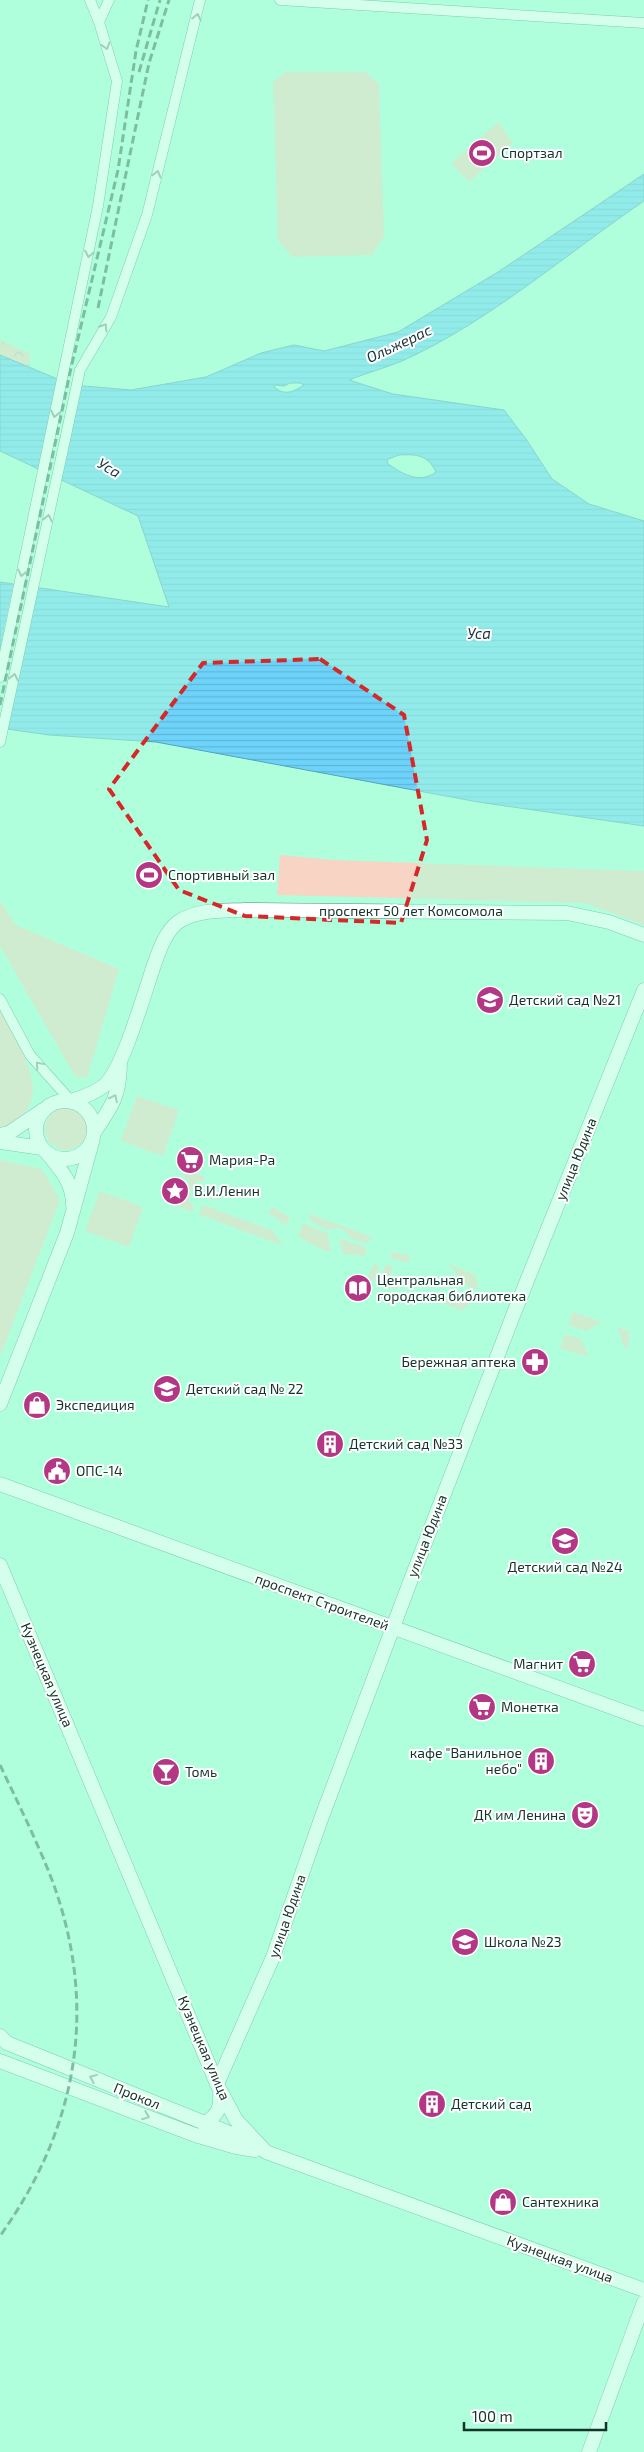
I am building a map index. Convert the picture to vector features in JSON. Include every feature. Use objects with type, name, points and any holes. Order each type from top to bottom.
[{"type":"main road","name":"проспект 50 лет Комсомола","points":[[120,1061],[162,943],[178,923],[207,912],[245,910],[517,911],[566,913],[609,922],[644,935]]},
{"type":"main road","name":"улица Юдина","points":[[219,2087],[273,1957],[392,1628],[517,1305],[644,990]]},
{"type":"main road","points":[[0,1135],[9,1134],[46,1108],[58,1102],[71,1101],[94,1093],[107,1083],[120,1061]]},
{"type":"main road","points":[[0,1142],[45,1151],[55,1158],[72,1159],[87,1150],[120,1088],[120,1061]]},
{"type":"main road","points":[[0,1404],[74,1213],[93,1137],[91,1115],[79,1104],[71,1101]]},
{"type":"main road","points":[[46,1108],[40,1115],[36,1132],[45,1151],[66,1176],[73,1194],[74,1213]]},
{"type":"main road","name":"проспект Строителей","points":[[0,1484],[644,1719]]},
{"type":"main road","name":"Кузнецкая улица","points":[[0,1565],[219,2087],[236,2120],[266,2152],[644,2290]]},
{"type":"main road","name":"Прокол","points":[[2,2041],[232,2134],[266,2152]]},
{"type":"main road","points":[[0,2061],[195,2135],[236,2147],[266,2152]]},
{"type":"main road","points":[[204,2124],[217,2116],[221,2104],[219,2087]]},
{"type":"main road","points":[[589,2452],[644,2302]]},
{"type":"street","points":[[0,677],[98,206],[117,81],[99,22],[90,0]]},
{"type":"street","points":[[99,22],[109,0]]},
{"type":"street","points":[[0,742],[80,370],[111,317],[147,215],[200,0]]},
{"type":"street","points":[[280,0],[644,23]]},
{"type":"street","points":[[0,999],[30,1055],[71,1101]]},
{"type":"highlighted area","points":[[320,659],[404,715],[427,840],[401,923],[245,916],[179,890],[109,789],[203,663]]},
{"type":"green space","points":[[285,72],[366,72],[379,84],[384,236],[372,255],[292,257],[278,240],[273,82]]},
{"type":"green space","name":"Спортзал","points":[[498,122],[513,143],[469,182],[451,163]]},
{"type":"green space","points":[[0,340],[30,354],[29,368],[0,355]]},
{"type":"green space","points":[[280,855],[334,860],[644,871],[644,925],[585,903],[277,895]]},
{"type":"green space","points":[[0,901],[16,925],[119,969],[87,1078],[75,1076],[0,946]]},
{"type":"green space","points":[[0,1010],[26,1059],[33,1092],[29,1107],[19,1120],[0,1130]]},
{"type":"green space","points":[[137,1096],[179,1110],[163,1156],[121,1141]]},
{"type":"green space","points":[[66,1108],[81,1114],[87,1129],[81,1144],[66,1150],[51,1144],[45,1129],[51,1114]]},
{"type":"green space","points":[[0,1160],[42,1169],[60,1200],[0,1357]]},
{"type":"green space","points":[[186,1169],[205,1177],[203,1182],[197,1182],[192,1187],[189,1201],[194,1207],[192,1212],[171,1204],[174,1198],[186,1195],[189,1185],[188,1180],[183,1176]]},
{"type":"green space","points":[[209,1188],[221,1191],[221,1199],[209,1199]]},
{"type":"green space","points":[[100,1191],[143,1207],[129,1247],[85,1231]]},
{"type":"green space","points":[[203,1205],[274,1231],[275,1236],[282,1242],[281,1245],[198,1214]]},
{"type":"green space","points":[[272,1207],[290,1217],[286,1225],[268,1213]]},
{"type":"green space","points":[[307,1213],[372,1237],[368,1243],[355,1240],[340,1228],[329,1230],[313,1223]]},
{"type":"green space","points":[[303,1223],[328,1234],[331,1253],[298,1236]]},
{"type":"green space","points":[[339,1238],[367,1248],[364,1256],[343,1254]]},
{"type":"green space","points":[[391,1252],[410,1255],[408,1263],[390,1258]]},
{"type":"green space","points":[[374,1264],[380,1266],[374,1280],[366,1279]]},
{"type":"green space","points":[[386,1264],[394,1267],[384,1285],[378,1283]]},
{"type":"green space","points":[[448,1264],[476,1275],[479,1290],[458,1283],[456,1273]]},
{"type":"green space","points":[[398,1274],[404,1276],[397,1290],[389,1287]]},
{"type":"green space","points":[[453,1293],[472,1300],[463,1311],[437,1301],[445,1300]]},
{"type":"green space","points":[[573,1312],[602,1322],[586,1331],[568,1325]]},
{"type":"green space","points":[[616,1327],[629,1331],[629,1348],[623,1346],[621,1336]]},
{"type":"green space","points":[[565,1334],[582,1340],[588,1357],[560,1348]]},
{"type":"water","name":"Уса","points":[[644,174],[644,201],[496,307],[466,327],[402,361],[349,380],[393,394],[504,410],[552,479],[589,504],[644,521],[644,826],[478,802],[156,742],[49,735],[0,728],[0,582],[169,607],[138,516],[0,451],[0,355],[72,385],[131,390],[206,377],[261,353],[294,345],[324,351],[398,332],[498,272]],"holes":[[[290,383],[304,385],[289,392],[278,390],[274,387]],[[399,455],[417,455],[426,459],[436,472],[430,476],[417,478],[404,474],[387,463],[388,459]]]},
{"type":"pier","points":[[63,380],[72,383],[59,482],[38,471]]},
{"type":"pier","points":[[14,582],[38,585],[0,731],[0,650]]},
{"type":"railway","points":[[0,705],[71,368],[118,170],[136,51],[148,0]]},
{"type":"railway","points":[[139,72],[160,0]]},
{"type":"railway","points":[[98,308],[149,63],[169,0]]},
{"type":"railway","points":[[0,1765],[52,1880],[66,1927],[75,1974],[77,2020],[73,2065],[63,2109],[48,2152],[27,2195],[0,2236]]},
{"type":"place","name":"Спортзал","points":[[482,153]]},
{"type":"place","name":"Спортивный зал","points":[[149,875]]},
{"type":"place","name":"Детский сад №21","points":[[490,1000]]},
{"type":"place","name":"Мария-Ра","points":[[190,1160]]},
{"type":"place","name":"В.И.Ленин","points":[[175,1191]]},
{"type":"place","name":"Центральная городская библиотека","points":[[358,1288]]},
{"type":"place","name":"Бережная аптека","points":[[535,1362]]},
{"type":"place","name":"Детский сад № 22","points":[[167,1389]]},
{"type":"place","name":"Экспедиция","points":[[37,1405]]},
{"type":"place","name":"Детский сад №33","points":[[330,1444]]},
{"type":"place","name":"ОПС-14","points":[[57,1471]]},
{"type":"place","name":"Детский сад №24","points":[[565,1541]]},
{"type":"place","name":"Магнит","points":[[582,1664]]},
{"type":"place","name":"Монетка","points":[[482,1707]]},
{"type":"place","name":"кафе \"Ванильное небо\"","points":[[541,1761]]},
{"type":"place","name":"Томь","points":[[166,1772]]},
{"type":"place","name":"ДК им Ленина","points":[[585,1815]]},
{"type":"place","name":"Школа №23","points":[[465,1942]]},
{"type":"place","name":"Детский сад","points":[[432,2104]]},
{"type":"place","name":"Сантехника","points":[[503,2202]]},
{"type":"water label","name":"Ольжерас","points":[[399,344]]}]
